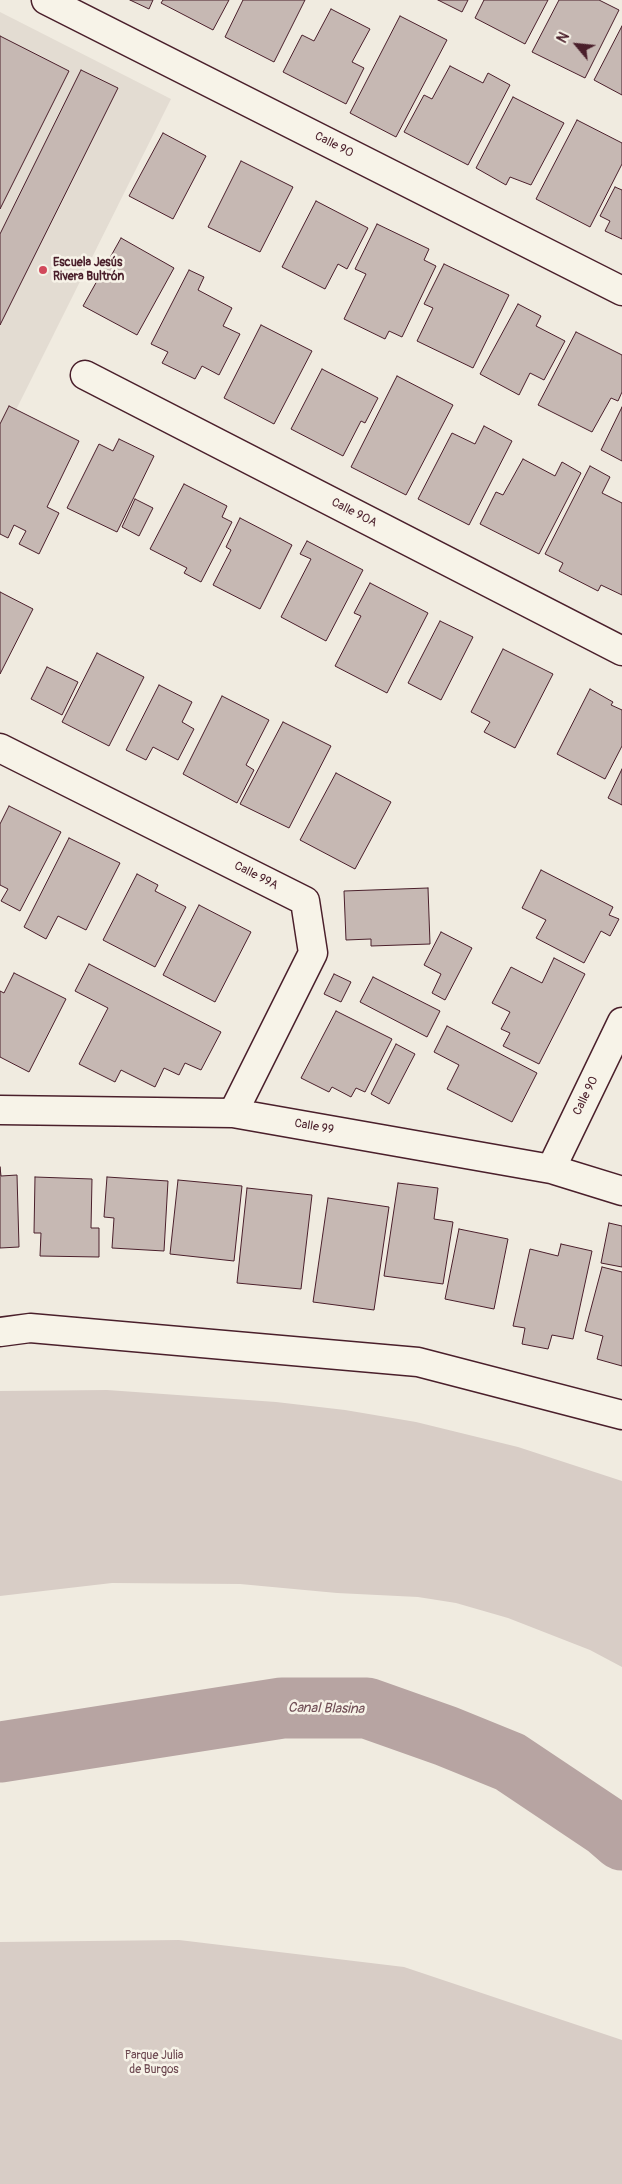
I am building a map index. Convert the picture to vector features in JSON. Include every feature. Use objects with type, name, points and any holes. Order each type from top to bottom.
[{"type":"street","name":"Calle 90","points":[[46,0],[622,291]]},
{"type":"street","name":"Calle 90A","points":[[85,375],[622,651]]},
{"type":"street","name":"Calle 99A","points":[[0,748],[305,901],[313,953],[233,1113]]},
{"type":"street","name":"Calle 90","points":[[551,1170],[622,1022]]},
{"type":"street","name":"Calle 99","points":[[0,1110],[233,1113],[551,1170],[622,1191]]},
{"type":"street","points":[[0,1332],[30,1328],[418,1362],[622,1415]]},
{"type":"shaded area","name":"Escuela Jesús Rivera Bultrón","points":[[0,12],[171,99],[0,442]]},
{"type":"green space","points":[[107,1390],[276,1402],[345,1410],[416,1422],[518,1447],[622,1481],[622,1667],[590,1650],[508,1618],[456,1603],[418,1597],[337,1593],[240,1584],[112,1583],[0,1596],[0,1391]]},
{"type":"green space","name":"Parque Julia de Burgos","points":[[179,1940],[404,1967],[622,2040],[622,2184],[0,2184],[0,1942]]},
{"type":"building","points":[[130,0],[153,0],[149,9]]},
{"type":"building","points":[[163,0],[229,0],[213,30],[161,3]]},
{"type":"building","points":[[243,0],[305,0],[274,62],[225,37]]},
{"type":"building","points":[[438,0],[468,0],[462,12]]},
{"type":"building","points":[[484,0],[548,0],[525,44],[475,18]]},
{"type":"building","points":[[559,0],[599,0],[619,10],[585,78],[532,52]]},
{"type":"building","points":[[331,9],[370,29],[352,62],[364,68],[346,104],[283,72],[302,35],[314,41]]},
{"type":"building","points":[[400,16],[447,40],[396,137],[350,113]]},
{"type":"building","points":[[622,26],[622,95],[594,80]]},
{"type":"building","points":[[0,36],[69,71],[0,209]]},
{"type":"building","points":[[450,66],[483,83],[488,73],[510,85],[468,165],[404,132],[424,95],[432,99]]},
{"type":"building","points":[[81,70],[118,88],[0,325],[0,234]]},
{"type":"building","points":[[513,97],[564,123],[531,185],[510,177],[506,185],[476,168]]},
{"type":"building","points":[[577,120],[622,143],[622,164],[590,227],[536,199]]},
{"type":"building","points":[[163,133],[206,156],[173,219],[129,196]]},
{"type":"building","points":[[241,161],[293,187],[260,252],[208,227]]},
{"type":"building","points":[[615,187],[622,190],[622,239],[605,231],[610,221],[600,216]]},
{"type":"building","points":[[316,201],[368,228],[347,269],[338,264],[325,289],[282,267]]},
{"type":"building","points":[[377,224],[429,249],[424,260],[436,266],[402,337],[389,331],[385,339],[344,319],[366,274],[355,269]]},
{"type":"building","points":[[121,238],[174,268],[137,335],[83,306]]},
{"type":"building","points":[[444,264],[509,295],[473,368],[417,341],[433,308],[424,304]]},
{"type":"building","points":[[189,270],[204,277],[198,290],[232,308],[223,326],[240,334],[219,375],[202,366],[195,379],[162,363],[168,352],[151,344]]},
{"type":"building","points":[[518,304],[541,316],[536,326],[565,341],[544,380],[530,373],[519,395],[480,374]]},
{"type":"building","points":[[261,325],[312,351],[274,424],[224,398]]},
{"type":"building","points":[[576,332],[622,355],[622,392],[618,401],[611,398],[592,432],[538,405]]},
{"type":"building","points":[[322,369],[378,398],[365,423],[361,421],[343,456],[291,429]]},
{"type":"building","points":[[397,376],[453,405],[406,495],[351,467]]},
{"type":"building","points":[[9,406],[79,441],[47,507],[59,513],[39,554],[19,544],[26,531],[14,525],[8,538],[0,534],[0,424]]},
{"type":"building","points":[[622,407],[622,461],[601,450]]},
{"type":"building","points":[[484,426],[512,441],[469,525],[418,499],[452,433],[475,444]]},
{"type":"building","points":[[119,439],[154,456],[117,532],[67,508],[99,444],[113,451]]},
{"type":"building","points":[[523,459],[555,476],[562,462],[581,473],[539,554],[480,524],[496,492],[503,495]]},
{"type":"building","points":[[590,466],[610,477],[602,493],[622,503],[622,595],[601,585],[598,591],[559,571],[563,563],[545,554]]},
{"type":"building","points":[[184,484],[227,506],[222,517],[232,522],[201,582],[184,573],[187,568],[150,549]]},
{"type":"building","points":[[135,499],[153,508],[139,536],[122,527]]},
{"type":"building","points":[[240,518],[292,545],[260,609],[213,585],[231,550],[226,547]]},
{"type":"building","points":[[307,541],[363,570],[326,641],[281,617],[311,559],[300,554]]},
{"type":"building","points":[[370,583],[428,613],[387,693],[335,666],[361,616],[354,613]]},
{"type":"building","points":[[0,592],[33,609],[0,674]]},
{"type":"building","points":[[440,621],[473,637],[441,700],[408,683]]},
{"type":"building","points":[[503,649],[553,674],[515,748],[484,732],[490,722],[471,712]]},
{"type":"building","points":[[97,653],[144,677],[109,746],[62,722]]},
{"type":"building","points":[[47,667],[78,682],[62,715],[31,699]]},
{"type":"building","points":[[159,685],[192,702],[182,722],[194,729],[178,760],[153,747],[146,760],[126,750]]},
{"type":"building","points":[[590,689],[613,702],[611,705],[622,710],[622,746],[605,779],[557,754]]},
{"type":"building","points":[[222,696],[269,720],[246,765],[254,770],[237,803],[183,774]]},
{"type":"building","points":[[283,722],[331,746],[289,828],[240,804]]},
{"type":"building","points":[[622,769],[622,805],[608,798]]},
{"type":"building","points":[[336,773],[391,802],[355,869],[300,840]]},
{"type":"building","points":[[9,806],[61,832],[20,911],[1,901],[8,889],[0,885],[0,824]]},
{"type":"building","points":[[69,838],[120,863],[86,930],[58,916],[46,939],[24,927]]},
{"type":"building","points":[[541,870],[613,907],[609,915],[619,919],[610,936],[601,931],[584,963],[536,938],[546,920],[522,908]]},
{"type":"building","points":[[137,874],[158,885],[155,891],[186,907],[155,967],[103,940]]},
{"type":"building","points":[[428,888],[430,944],[371,946],[371,939],[346,940],[344,891]]},
{"type":"building","points":[[199,905],[251,932],[215,1002],[163,975]]},
{"type":"building","points":[[441,932],[472,948],[445,1000],[432,993],[441,974],[424,965]]},
{"type":"building","points":[[554,958],[585,974],[539,1064],[503,1046],[510,1033],[501,1029],[510,1012],[492,1003],[511,967],[542,983]]},
{"type":"building","points":[[89,964],[221,1032],[201,1070],[185,1063],[179,1075],[164,1068],[155,1087],[121,1070],[115,1082],[79,1064],[108,1008],[75,991]]},
{"type":"building","points":[[14,973],[66,999],[29,1072],[0,1057],[0,991],[4,993]]},
{"type":"building","points":[[334,974],[351,982],[341,1002],[324,994]]},
{"type":"building","points":[[373,977],[440,1011],[427,1037],[360,1002]]},
{"type":"building","points":[[336,1011],[392,1039],[365,1092],[356,1088],[351,1097],[332,1087],[329,1092],[301,1078]]},
{"type":"building","points":[[447,1026],[537,1073],[512,1122],[447,1089],[459,1065],[434,1052]]},
{"type":"building","points":[[396,1044],[415,1054],[389,1104],[371,1094]]},
{"type":"building","points":[[0,1167],[1,1176],[17,1175],[19,1247],[0,1248]]},
{"type":"building","points":[[35,1177],[92,1179],[91,1228],[99,1228],[99,1257],[40,1256],[41,1233],[34,1233]]},
{"type":"building","points":[[107,1177],[168,1181],[164,1251],[112,1248],[114,1218],[104,1217]]},
{"type":"building","points":[[178,1180],[242,1186],[234,1261],[170,1254]]},
{"type":"building","points":[[398,1183],[438,1188],[434,1219],[453,1222],[443,1284],[384,1276]]},
{"type":"building","points":[[247,1188],[312,1195],[301,1289],[237,1283]]},
{"type":"building","points":[[328,1198],[389,1207],[374,1310],[313,1302]]},
{"type":"building","points":[[609,1223],[622,1226],[622,1267],[601,1263]]},
{"type":"building","points":[[459,1229],[508,1239],[494,1309],[445,1299]]},
{"type":"building","points":[[561,1244],[592,1251],[573,1339],[552,1335],[548,1349],[522,1344],[525,1328],[513,1326],[530,1249],[558,1256]]},
{"type":"building","points":[[602,1267],[622,1272],[622,1366],[597,1359],[603,1336],[585,1331]]},
{"type":"waterway","name":"Canal Blasina","points":[[0,1752],[282,1708],[367,1708],[446,1736],[510,1762],[607,1827],[622,1840]]},
{"type":"place","name":"Escuela Jesús Rivera Bultrón","points":[[43,270]]}]
